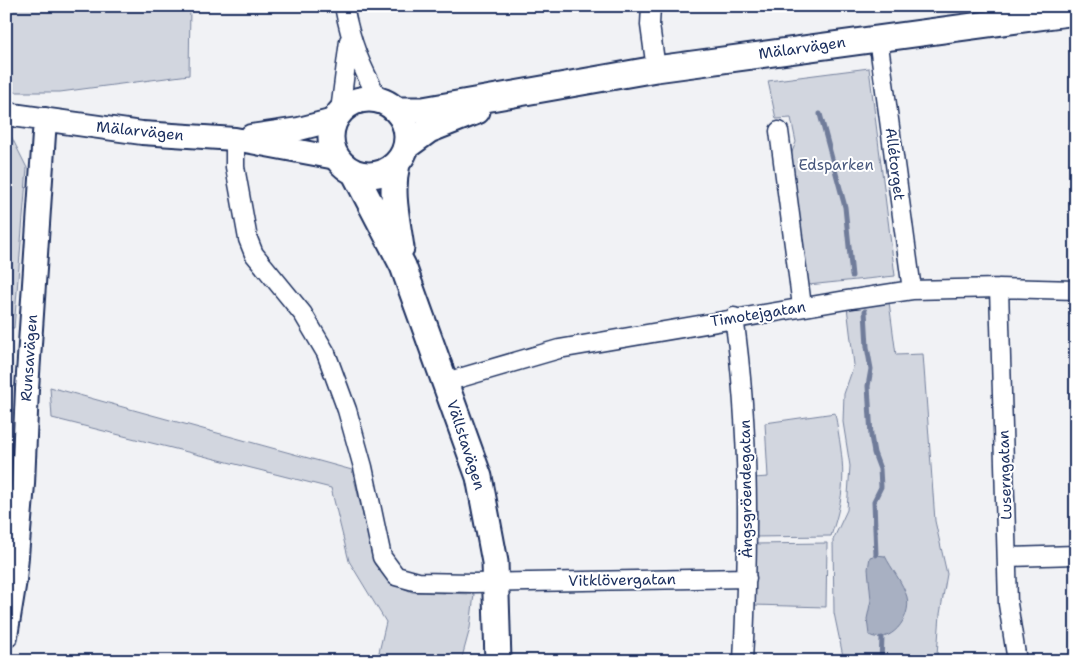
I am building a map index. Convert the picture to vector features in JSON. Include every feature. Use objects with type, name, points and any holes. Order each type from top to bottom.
[{"type":"main road","name":"Mälarvägen","points":[[388,105],[423,110],[656,68],[1076,12]]},
{"type":"main road","name":"Mälarvägen","points":[[402,155],[429,130],[528,91]]},
{"type":"main road","points":[[361,99],[388,105],[406,128],[402,155],[381,174],[367,177],[345,166],[332,139],[337,115],[361,99]]},
{"type":"main road","name":"Vällstavägen","points":[[402,155],[393,181],[403,266]]},
{"type":"main road","name":"Vällstavägen","points":[[345,166],[403,266],[479,477],[497,582],[498,661]]},
{"type":"street","points":[[344,6],[350,38],[361,65],[388,105]]},
{"type":"street","points":[[651,6],[650,25],[656,68]]},
{"type":"street","points":[[337,115],[350,38]]},
{"type":"street","name":"Allétorget","points":[[878,38],[912,290]]},
{"type":"street","points":[[6,114],[45,119]]},
{"type":"street","name":"Mälarvägen","points":[[235,139],[299,129],[337,115]]},
{"type":"street","name":"Mälarvägen","points":[[45,119],[142,133],[235,139],[345,166]]},
{"type":"street","name":"Runsavägen","points":[[6,636],[15,580],[23,484],[27,389],[45,119]]},
{"type":"street","points":[[779,131],[802,306]]},
{"type":"street","name":"Vitklövergatan","points":[[235,139],[235,167],[248,239],[254,254],[303,314],[326,353],[347,410],[363,467],[382,557],[396,576],[418,582],[747,578]]},
{"type":"street","name":"Timotejgatan","points":[[446,382],[559,349],[802,306],[912,290],[999,288],[1076,290]]},
{"type":"street","name":"Luserngatan","points":[[999,288],[1008,604],[1017,661]]},
{"type":"street","name":"Ängsgröendegatan","points":[[734,317],[746,433],[747,578],[743,661]]},
{"type":"street","points":[[1007,557],[1076,555]]},
{"type":"green space","points":[[6,6],[190,6],[189,75],[60,92],[6,92]]},
{"type":"green space","name":"Edsparken","points":[[869,68],[895,276],[808,285],[790,157],[796,142],[791,118],[776,119],[768,81]]},
{"type":"green space","points":[[6,132],[10,134],[27,168],[14,328],[6,328]]},
{"type":"green space","points":[[889,302],[896,355],[923,354],[935,521],[947,574],[940,614],[938,661],[844,661],[834,613],[833,540],[847,510],[850,466],[843,422],[844,394],[854,365],[847,307]]},
{"type":"green space","points":[[50,387],[352,470],[375,565],[391,583],[412,592],[474,594],[470,628],[461,661],[377,661],[386,622],[349,561],[331,488],[52,418]]},
{"type":"green space","points":[[835,413],[841,447],[843,475],[840,503],[831,536],[754,537],[754,478],[768,477],[765,423]]},
{"type":"green space","points":[[827,543],[826,607],[753,605],[754,544]]},
{"type":"water","points":[[876,555],[885,556],[903,586],[908,605],[903,621],[898,628],[884,637],[869,635],[867,619],[871,600],[868,569],[870,557]]},
{"type":"waterway","points":[[820,114],[845,207],[852,276]]},
{"type":"waterway","points":[[865,311],[867,347],[871,369],[868,386],[871,436],[874,453],[880,469],[881,487],[874,501],[876,555]]},
{"type":"waterway","points":[[881,661],[882,638]]}]
